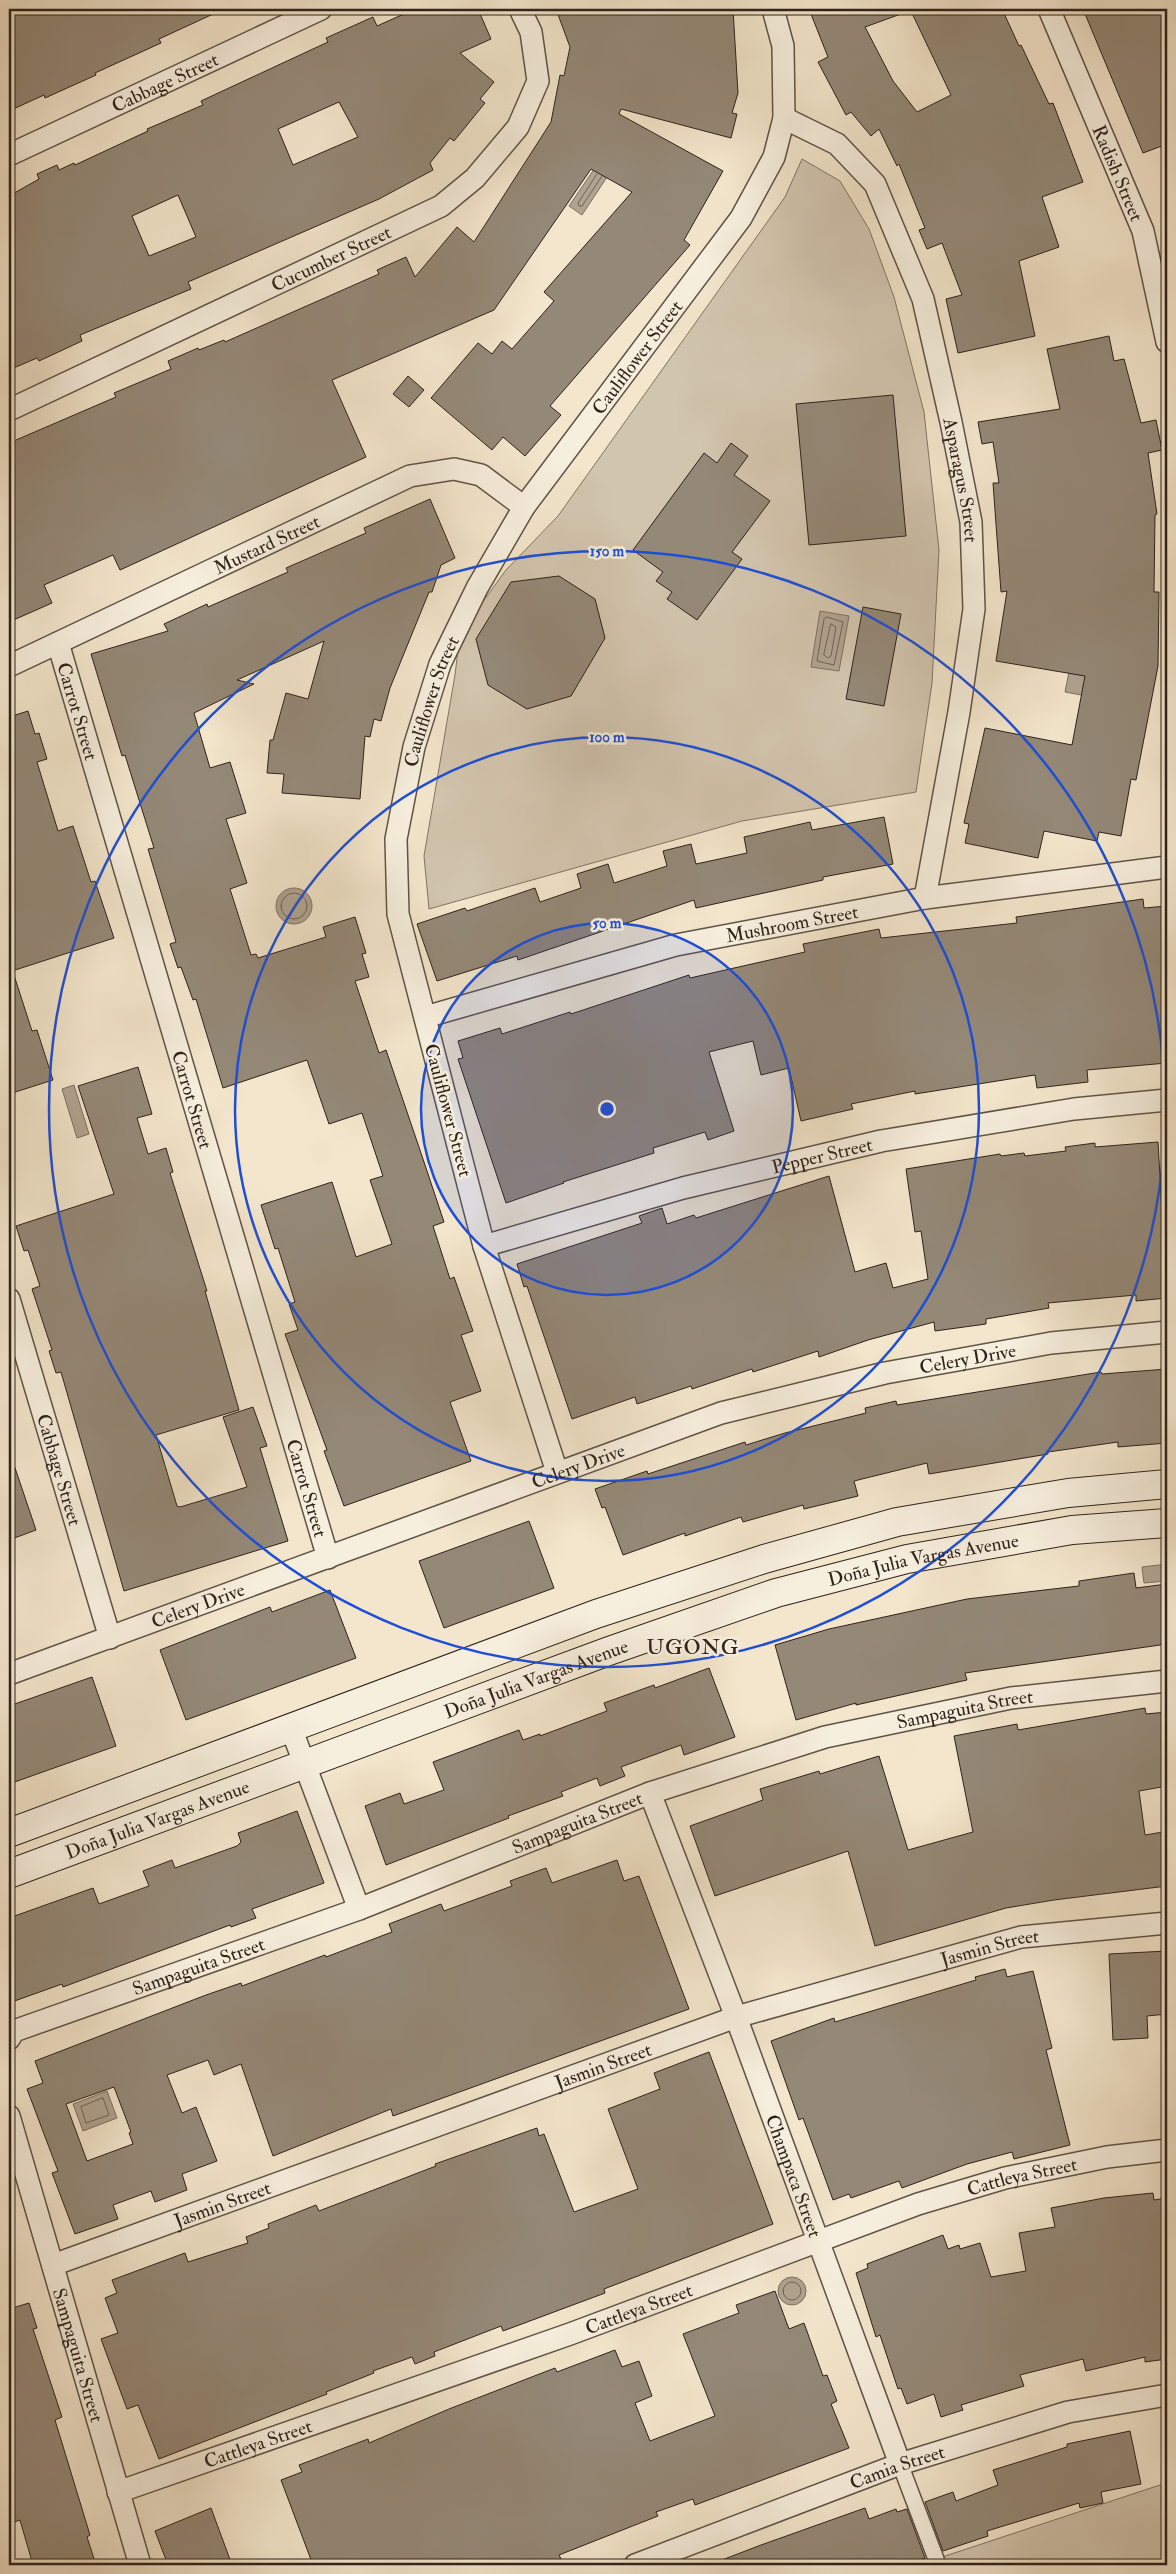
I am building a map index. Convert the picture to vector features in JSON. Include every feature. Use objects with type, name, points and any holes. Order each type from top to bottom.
[{"type":"main road","name":"Doña Julia Vargas Avenue","points":[[9,1833],[596,1614],[783,1554],[897,1522],[1068,1493],[1167,1484]]},
{"type":"main road","name":"Doña Julia Vargas Avenue","points":[[9,1874],[609,1651],[776,1594],[907,1559],[1072,1530],[1167,1523]]},
{"type":"street","name":"Cabbage Street","points":[[9,155],[321,9]]},
{"type":"street","name":"Cucumber Street","points":[[9,410],[440,206],[475,178],[518,127],[538,81],[530,32],[520,9]]},
{"type":"street","name":"Cauliflower Street","points":[[557,1472],[484,1246],[398,914],[396,839],[414,747],[440,664],[476,588],[524,508],[741,218],[774,157],[784,118],[783,46],[773,9]]},
{"type":"street","name":"Radish Street","points":[[1049,9],[1143,231],[1167,342]]},
{"type":"street","name":"Asparagus Street","points":[[784,118],[837,144],[875,184],[923,299],[971,522],[974,609],[959,712],[925,898]]},
{"type":"street","name":"Mustard Street","points":[[9,666],[410,476],[454,469],[481,475],[524,508]]},
{"type":"street","name":"Carrot Street","points":[[58,643],[328,1558]]},
{"type":"street","name":"Mushroom Street","points":[[425,1017],[676,945],[925,898],[1167,865]]},
{"type":"street","name":"Pepper Street","points":[[484,1246],[683,1188],[881,1141],[1074,1109],[1167,1100]]},
{"type":"street","name":"Cabbage Street","points":[[9,1299],[110,1638]]},
{"type":"street","name":"Celery Drive","points":[[9,1674],[721,1413],[885,1373],[1051,1343],[1167,1332]]},
{"type":"street","name":"Sampaguita Street","points":[[9,2039],[14,2031],[358,1909],[650,1793],[825,1738],[1010,1698],[1167,1681]]},
{"type":"street","points":[[291,1728],[306,1764],[358,1909]]},
{"type":"street","name":"Champaca Street","points":[[650,1793],[736,2017],[936,2559]]},
{"type":"street","name":"Jasmin Street","points":[[53,2265],[736,2017],[1021,1937],[1167,1923]]},
{"type":"street","name":"Sampaguita Street","points":[[9,2116],[140,2565]]},
{"type":"street","name":"Cattleya Street","points":[[118,2492],[570,2334],[818,2243],[918,2204],[1005,2178],[1107,2157],[1167,2150]]},
{"type":"street","name":"Camia Street","points":[[635,2565],[900,2464],[1068,2412],[1167,2395]]},
{"type":"shaded area","points":[[802,159],[840,181],[869,229],[894,297],[924,412],[939,550],[932,683],[916,792],[742,821],[429,909],[424,856],[455,675],[460,633],[506,570],[558,516],[785,197]]},
{"type":"shaded area","points":[[1163,2484],[1167,2518],[1167,2565],[918,2565]]},
{"type":"water","points":[[601,159],[613,168],[582,215],[569,206]]},
{"type":"water","points":[[820,611],[849,616],[839,671],[811,667]]},
{"type":"water","points":[[1075,641],[1097,644],[1087,696],[1065,692]]},
{"type":"water","points":[[294,888],[306,894],[312,906],[306,918],[294,924],[282,918],[276,906],[282,894]]},
{"type":"water","points":[[74,1085],[89,1134],[77,1138],[62,1089]]},
{"type":"water","points":[[1167,1564],[1167,1581],[1144,1583],[1142,1567]]},
{"type":"water","points":[[107,2091],[117,2118],[83,2131],[73,2104]]},
{"type":"water","points":[[792,2277],[802,2281],[806,2291],[802,2301],[792,2305],[782,2301],[778,2291],[782,2281]]},
{"type":"building","points":[[9,9],[224,9],[159,39],[161,43],[95,73],[96,75],[45,98],[44,95],[9,111]]},
{"type":"building","points":[[415,9],[478,9],[491,39],[460,53],[494,82],[480,99],[485,103],[454,141],[450,138],[430,163],[433,170],[379,199],[188,282],[191,289],[80,335],[82,341],[39,361],[37,358],[9,370],[9,196],[39,179],[37,174],[57,165],[59,170],[74,163],[75,165],[148,131],[147,129],[203,105],[201,101],[328,42],[326,38],[373,17],[377,26]],"holes":[[[339,102],[358,137],[293,165],[278,129]],[[178,195],[196,237],[149,256],[132,216]]]},
{"type":"building","points":[[556,9],[733,9],[738,93],[732,113],[737,114],[731,138],[621,109],[619,114],[723,171],[684,240],[690,245],[550,406],[561,415],[525,456],[503,437],[492,450],[431,398],[478,343],[492,354],[502,341],[512,349],[554,301],[544,292],[632,192],[591,169],[494,310],[332,380],[366,457],[120,570],[113,555],[44,585],[52,603],[9,622],[9,443],[116,397],[114,393],[171,369],[168,361],[198,348],[199,350],[224,340],[225,342],[379,274],[377,270],[406,257],[415,277],[457,227],[474,242],[551,122],[560,75],[564,76],[570,47]]},
{"type":"building","points":[[809,9],[909,9],[909,11],[865,27],[893,81],[917,112],[951,95],[910,9],[1002,9],[1049,104],[1053,103],[1083,182],[1042,197],[1059,247],[1019,261],[1035,336],[958,353],[946,299],[962,295],[942,243],[927,249],[919,230],[925,228],[899,164],[897,166],[879,129],[871,136],[851,112],[846,115],[818,62],[828,57]]},
{"type":"building","points":[[1083,9],[1164,9],[1167,17],[1167,144],[1143,153]]},
{"type":"building","points":[[1109,336],[1114,361],[1124,359],[1141,423],[1156,420],[1162,450],[1148,453],[1157,514],[1155,515],[1154,592],[1159,592],[1158,666],[1136,780],[1131,779],[1121,836],[1099,832],[1097,841],[1044,831],[1038,858],[965,843],[969,824],[964,823],[985,728],[1072,745],[1085,676],[996,661],[1007,591],[1001,592],[993,483],[999,483],[993,442],[982,444],[978,422],[1060,409],[1047,349]]},
{"type":"building","points":[[408,376],[424,390],[409,407],[393,394]]},
{"type":"building","points":[[893,395],[906,536],[809,545],[796,404]]},
{"type":"building","points":[[731,443],[748,456],[734,475],[770,501],[732,552],[742,559],[697,620],[667,599],[672,592],[656,581],[663,572],[633,550],[704,453],[717,463]]},
{"type":"building","points":[[430,499],[455,558],[441,565],[432,592],[429,592],[390,688],[381,721],[374,719],[370,737],[365,736],[360,799],[282,793],[284,774],[267,773],[270,740],[273,740],[286,693],[308,699],[324,641],[237,680],[254,684],[194,713],[210,768],[230,762],[246,813],[226,819],[247,883],[230,889],[251,955],[256,954],[258,958],[326,937],[323,927],[355,917],[366,953],[362,954],[369,977],[355,981],[379,1053],[386,1050],[424,1162],[444,1222],[433,1226],[450,1279],[454,1277],[473,1331],[461,1335],[481,1391],[450,1402],[471,1461],[344,1506],[324,1451],[327,1450],[285,1334],[298,1330],[289,1304],[295,1302],[278,1248],[275,1249],[261,1205],[332,1182],[356,1257],[392,1244],[370,1180],[383,1176],[362,1113],[329,1124],[307,1060],[223,1088],[196,999],[193,1000],[181,967],[178,968],[170,944],[176,942],[148,849],[154,848],[125,755],[122,756],[91,654],[168,631],[164,624],[207,604],[208,607],[288,572],[286,568],[366,533],[364,528]]},
{"type":"building","points":[[559,576],[595,599],[605,638],[571,696],[527,709],[488,685],[476,639],[511,582]]},
{"type":"building","points":[[863,607],[901,614],[884,706],[846,699]]},
{"type":"building","points":[[28,711],[35,734],[39,733],[47,759],[37,762],[58,831],[73,826],[91,882],[95,881],[114,938],[9,972],[9,717]]},
{"type":"building","points":[[884,817],[893,864],[823,877],[823,880],[696,908],[694,900],[518,960],[517,956],[437,981],[417,924],[465,908],[467,911],[535,888],[540,902],[581,888],[577,874],[608,864],[614,883],[667,866],[663,851],[691,844],[696,864],[747,853],[744,837],[810,822],[812,830]]},
{"type":"building","points":[[1143,899],[1144,908],[1167,906],[1167,1063],[1087,1070],[1088,1082],[1037,1088],[1035,1075],[915,1094],[915,1091],[851,1104],[853,1109],[801,1121],[789,1068],[761,1075],[753,1041],[709,1052],[734,1131],[708,1140],[705,1132],[653,1148],[654,1153],[563,1182],[506,1203],[458,1059],[463,1058],[458,1041],[500,1028],[502,1034],[570,1012],[571,1014],[689,975],[690,978],[805,952],[803,944],[879,929],[881,938],[1017,923],[1016,917]]},
{"type":"building","points":[[13,972],[32,1031],[37,1030],[53,1080],[9,1094],[9,973]]},
{"type":"building","points":[[138,1067],[152,1114],[137,1118],[148,1154],[166,1148],[173,1172],[170,1173],[207,1291],[205,1291],[239,1410],[156,1435],[177,1506],[180,1507],[247,1487],[223,1417],[253,1407],[267,1446],[260,1448],[288,1541],[124,1591],[61,1372],[56,1373],[49,1351],[52,1350],[32,1289],[40,1286],[28,1250],[24,1251],[16,1226],[114,1194],[78,1086]]},
{"type":"building","points":[[1158,1142],[1167,1298],[1136,1301],[1136,1295],[1048,1303],[1049,1308],[986,1319],[986,1324],[935,1331],[934,1322],[868,1340],[819,1357],[818,1351],[753,1372],[752,1369],[692,1389],[691,1386],[637,1404],[635,1397],[572,1419],[527,1286],[524,1287],[517,1264],[642,1223],[639,1216],[662,1208],[667,1224],[694,1215],[696,1218],[829,1176],[855,1272],[886,1263],[893,1288],[928,1279],[921,1231],[915,1232],[906,1169],[1000,1154],[1001,1156],[1024,1153],[1025,1156],[1066,1151],[1065,1147],[1095,1143],[1095,1147]]},
{"type":"building","points":[[1167,1369],[1167,1443],[1118,1447],[1118,1442],[1048,1452],[1048,1454],[929,1474],[927,1463],[854,1481],[858,1496],[804,1509],[803,1505],[743,1522],[741,1517],[685,1536],[685,1533],[623,1555],[605,1507],[602,1508],[595,1489],[647,1471],[648,1474],[745,1442],[746,1445],[785,1433],[866,1413],[865,1408],[896,1401],[897,1405],[1101,1372],[1102,1374]]},
{"type":"building","points":[[9,1459],[12,1459],[36,1530],[9,1540]]},
{"type":"building","points":[[529,1521],[554,1588],[444,1628],[419,1561]]},
{"type":"building","points":[[1134,1573],[1136,1588],[1167,1584],[1167,1644],[965,1673],[967,1680],[856,1705],[856,1703],[796,1720],[775,1645],[829,1629],[967,1599],[1079,1586],[1079,1581]]},
{"type":"building","points":[[330,1590],[356,1658],[186,1720],[160,1650],[270,1607],[272,1612]]},
{"type":"building","points":[[709,1668],[735,1737],[684,1755],[681,1745],[621,1767],[625,1776],[600,1786],[597,1778],[561,1792],[563,1796],[386,1865],[365,1806],[400,1793],[404,1804],[444,1790],[433,1762],[519,1730],[523,1740],[540,1734],[540,1736],[607,1711],[604,1703],[654,1685],[655,1688]]},
{"type":"building","points":[[92,1677],[116,1746],[9,1784],[9,1706]]},
{"type":"building","points":[[1145,1708],[1146,1714],[1167,1712],[1167,1786],[1139,1791],[1145,1835],[1163,1832],[1167,1886],[1006,1908],[875,1946],[848,1851],[715,1896],[690,1826],[763,1800],[760,1789],[819,1771],[820,1774],[879,1756],[908,1850],[973,1832],[954,1736],[1017,1724],[1018,1730]]},
{"type":"building","points":[[297,1811],[324,1883],[252,1909],[256,1918],[231,1927],[230,1925],[63,1987],[62,1984],[9,2003],[9,1918],[93,1888],[99,1904],[149,1886],[143,1871],[172,1860],[175,1868],[237,1846],[241,1842],[238,1833]]},
{"type":"building","points":[[617,1860],[624,1881],[639,1876],[689,2009],[393,2116],[391,2109],[273,2156],[241,2064],[214,2075],[208,2060],[167,2075],[182,2113],[196,2107],[217,2161],[182,2174],[187,2190],[155,2202],[151,2191],[113,2205],[118,2219],[75,2234],[52,2173],[58,2171],[27,2089],[43,2083],[35,2061],[206,1995],[241,1983],[242,1986],[392,1932],[389,1924],[441,1904],[444,1911],[512,1886],[510,1881],[546,1868],[552,1883]],"holes":[[[114,2087],[131,2132],[129,2133],[133,2144],[87,2161],[66,2104]]]},
{"type":"building","points":[[1167,1951],[1167,2014],[1147,2016],[1148,2038],[1113,2040],[1109,1954]]},
{"type":"building","points":[[1005,1969],[1007,1977],[1033,1971],[1052,2048],[1046,2050],[1070,2145],[1014,2159],[1012,2152],[967,2164],[902,2188],[899,2181],[851,2198],[849,2194],[833,2200],[803,2118],[799,2120],[771,2041],[834,2018],[835,2022],[976,1980],[975,1977]]},
{"type":"building","points":[[709,2052],[773,2224],[604,2289],[605,2293],[503,2331],[501,2326],[434,2352],[435,2356],[415,2364],[412,2357],[373,2371],[374,2373],[326,2392],[327,2394],[159,2459],[138,2405],[127,2409],[101,2339],[118,2333],[105,2298],[117,2293],[112,2280],[185,2253],[188,2262],[248,2243],[246,2237],[269,2228],[268,2224],[316,2205],[319,2211],[436,2166],[435,2164],[537,2128],[539,2136],[544,2134],[574,2212],[638,2189],[608,2109],[660,2089],[654,2073]]},
{"type":"building","points":[[1153,2193],[1154,2200],[1167,2198],[1167,2359],[1145,2362],[1145,2357],[1086,2371],[1083,2359],[1020,2375],[1024,2386],[961,2405],[963,2410],[941,2417],[934,2394],[907,2404],[901,2388],[898,2389],[880,2335],[876,2337],[856,2273],[868,2268],[867,2264],[943,2235],[948,2249],[959,2245],[960,2249],[980,2243],[991,2277],[1026,2271],[1019,2233],[1055,2227],[1051,2208],[1104,2198]]},
{"type":"building","points":[[775,2291],[789,2329],[804,2323],[823,2376],[827,2375],[837,2401],[831,2404],[849,2448],[695,2505],[693,2499],[656,2512],[658,2516],[559,2555],[561,2559],[544,2565],[313,2565],[281,2480],[302,2472],[299,2465],[368,2439],[369,2443],[449,2409],[555,2368],[557,2372],[615,2350],[622,2367],[639,2361],[652,2396],[635,2403],[650,2441],[715,2416],[683,2334],[739,2313],[736,2305]]},
{"type":"building","points":[[29,2303],[37,2328],[33,2329],[62,2417],[55,2420],[90,2535],[87,2537],[96,2565],[33,2565],[20,2520],[9,2524],[9,2309]]},
{"type":"building","points":[[1130,2431],[1141,2484],[1101,2492],[1103,2503],[1080,2508],[1079,2503],[987,2531],[988,2536],[943,2551],[925,2502],[953,2492],[956,2501],[998,2485],[993,2470],[1067,2447],[1067,2444]]},
{"type":"building","points":[[211,2508],[232,2565],[168,2565],[155,2531]]},
{"type":"building","points":[[865,2508],[869,2519],[896,2509],[897,2512],[907,2509],[925,2558],[904,2565],[715,2565],[714,2563],[761,2545]]},
{"type":"district","name":"UGONG","points":[[693,1647]]}]
